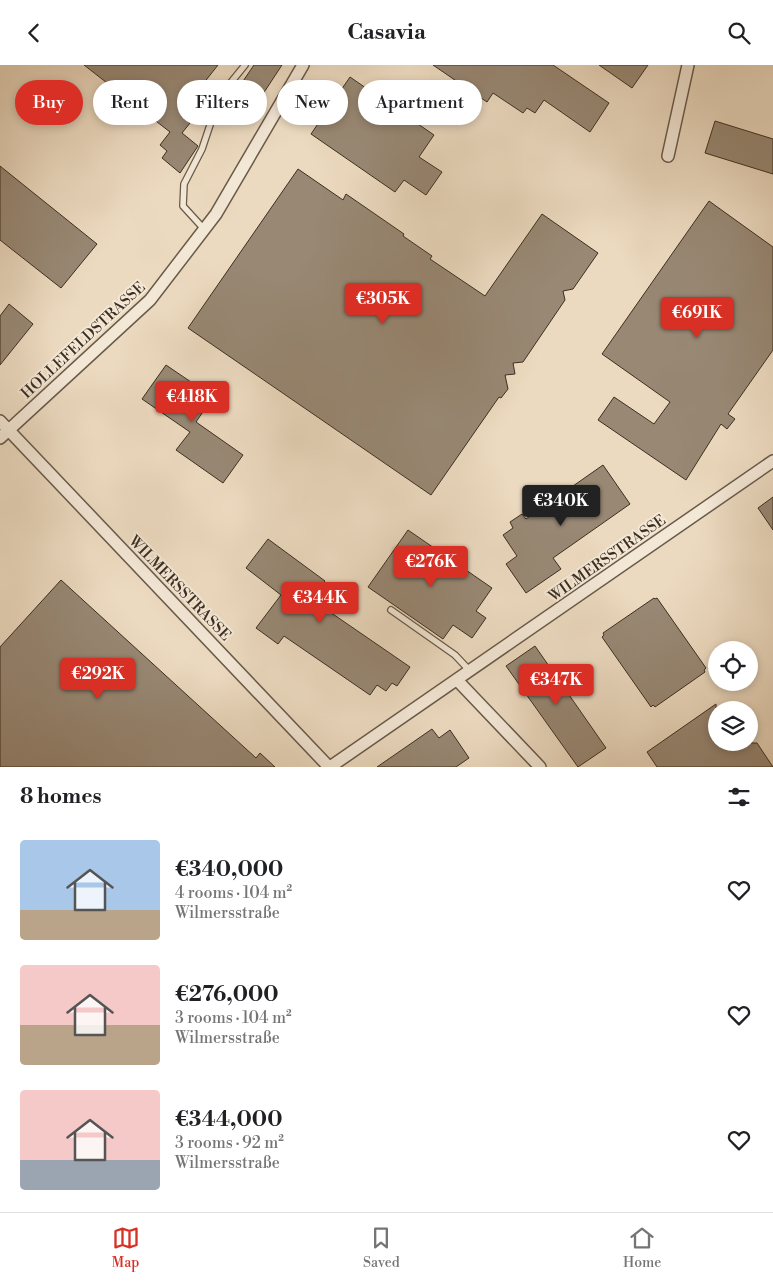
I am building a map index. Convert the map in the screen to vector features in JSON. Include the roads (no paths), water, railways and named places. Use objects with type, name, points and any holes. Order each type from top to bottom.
[{"type":"street","name":"HOLLEFELDSTRASSE","points":[[4,434],[150,299],[216,214],[302,65]]},
{"type":"street","points":[[668,156],[688,65]]},
{"type":"street","points":[[0,421],[4,434]]},
{"type":"street","name":"WILMERSSTRASSE","points":[[4,434],[330,767],[773,461]]},
{"type":"street","points":[[457,680],[540,767]]},
{"type":"lane","points":[[204,229],[183,206],[184,184],[202,149],[212,119],[228,86],[245,65]]},
{"type":"lane","points":[[391,610],[455,655],[470,671]]}]
